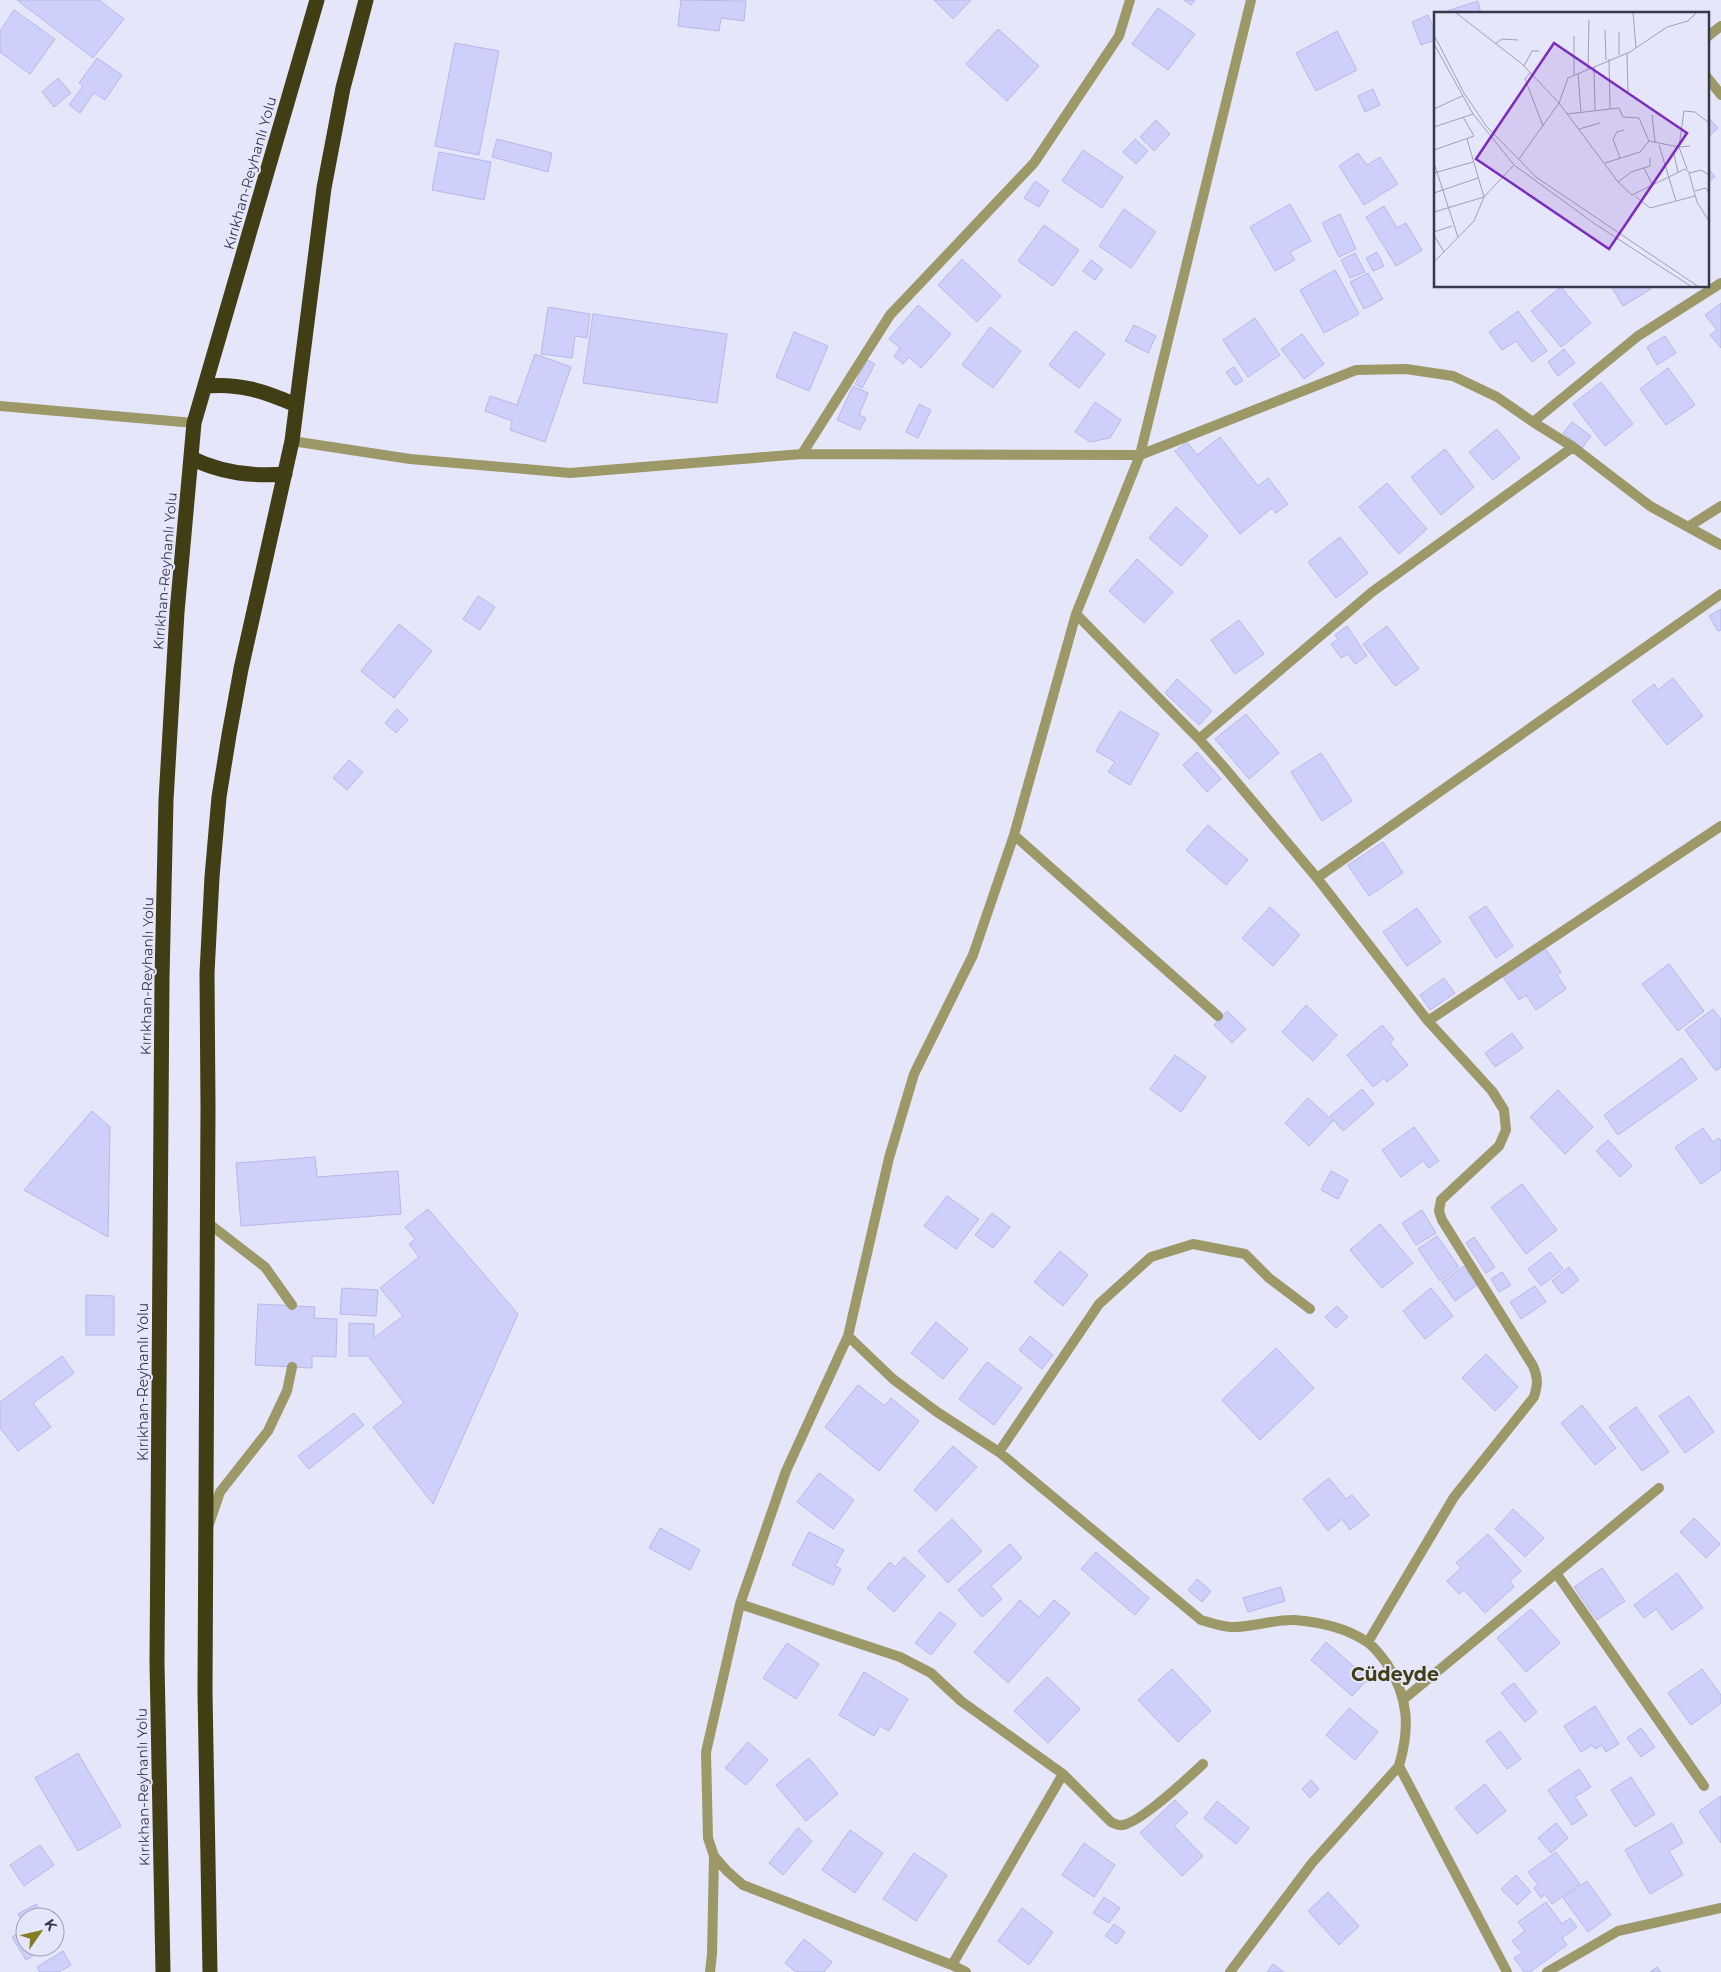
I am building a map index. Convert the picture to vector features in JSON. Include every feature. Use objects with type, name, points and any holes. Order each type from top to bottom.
[{"type":"highway","name":"Kırıkhan-Reyhanlı Yolu","points":[[163,1972],[157,1662],[162,978],[170,704],[176,612],[194,423],[317,0]]},
{"type":"highway","points":[[210,1972],[205,1692],[208,1223],[207,973],[212,877],[229,734],[241,669],[292,441],[324,188],[343,88],[366,0]]},
{"type":"highway","points":[[205,386],[226,384],[247,387],[268,393],[296,405]]},
{"type":"highway","points":[[191,458],[205,465],[237,474],[285,474]]},
{"type":"street","points":[[802,454],[890,315],[1034,163],[1118,36],[1130,0]]},
{"type":"street","points":[[710,1972],[714,1856],[708,1838],[706,1752],[740,1604],[786,1471],[848,1336],[889,1158],[914,1074],[973,955],[1014,835],[1076,614],[1140,455],[1251,0]]},
{"type":"street","points":[[1708,36],[1721,26]]},
{"type":"street","points":[[1708,78],[1721,95]]},
{"type":"street","points":[[1533,422],[1638,336],[1721,283]]},
{"type":"street","points":[[292,441],[410,459],[570,473],[802,454],[1140,455],[1356,370],[1406,369],[1453,376],[1498,397],[1573,447],[1650,506],[1721,545]]},
{"type":"street","points":[[0,406],[194,423]]},
{"type":"street","points":[[1199,739],[1372,592],[1573,447]]},
{"type":"street","points":[[1688,527],[1721,506]]},
{"type":"street","points":[[1317,878],[1721,594]]},
{"type":"street","points":[[1076,614],[1199,739],[1317,878],[1428,1021],[1492,1091],[1504,1110],[1506,1130],[1499,1146],[1441,1200],[1440,1211],[1442,1220],[1533,1366],[1538,1377],[1534,1397],[1454,1497],[1368,1642]]},
{"type":"street","points":[[1428,1021],[1721,826]]},
{"type":"street","points":[[1014,835],[1218,1016]]},
{"type":"street","points":[[208,1223],[265,1267],[292,1305]]},
{"type":"street","points":[[999,1452],[1098,1304],[1151,1257],[1194,1244],[1245,1254],[1269,1278],[1310,1309]]},
{"type":"street","points":[[848,1336],[892,1379],[937,1412],[999,1452],[1201,1620],[1218,1626],[1232,1627],[1294,1620],[1330,1626],[1368,1642],[1381,1656],[1395,1677],[1404,1699],[1406,1721],[1406,1743],[1400,1766],[1312,1863],[1230,1972]]},
{"type":"street","points":[[206,1532],[220,1492],[268,1431],[287,1391],[292,1367]]},
{"type":"street","points":[[1404,1699],[1659,1488]]},
{"type":"street","points":[[1556,1573],[1704,1786]]},
{"type":"street","points":[[740,1604],[900,1656],[931,1673],[961,1701],[1063,1774],[1111,1822],[1120,1826],[1129,1824],[1150,1810],[1203,1764]]},
{"type":"street","points":[[1400,1766],[1507,1972]]},
{"type":"street","points":[[952,1965],[1063,1774]]},
{"type":"street","points":[[714,1856],[743,1885],[966,1972]]},
{"type":"street","points":[[1548,1972],[1618,1932],[1721,1908]]},
{"type":"building","points":[[17,0],[99,0],[124,19],[93,58]]},
{"type":"building","points":[[681,0],[746,1],[744,21],[721,18],[719,31],[678,26]]},
{"type":"building","points":[[934,0],[971,0],[953,19]]},
{"type":"building","points":[[1184,0],[1195,0],[1191,5]]},
{"type":"building","points":[[1478,1],[1481,12],[1444,12]]},
{"type":"building","points":[[1158,8],[1195,34],[1168,70],[1132,44]]},
{"type":"building","points":[[14,10],[55,39],[30,74],[0,52],[0,31]]},
{"type":"building","points":[[1428,15],[1434,30],[1434,40],[1421,45],[1412,22]]},
{"type":"building","points":[[998,29],[1039,66],[1007,101],[966,64]]},
{"type":"building","points":[[1337,31],[1357,70],[1316,91],[1296,53]]},
{"type":"building","points":[[455,43],[499,51],[479,155],[435,146]]},
{"type":"building","points":[[97,58],[122,75],[105,100],[94,93],[80,113],[69,105],[83,86],[79,83]]},
{"type":"building","points":[[58,78],[71,93],[54,107],[42,92]]},
{"type":"building","points":[[1373,89],[1380,105],[1365,112],[1358,96]]},
{"type":"building","points":[[1708,117],[1718,128],[1708,137]]},
{"type":"building","points":[[1156,120],[1170,134],[1154,151],[1140,137]]},
{"type":"building","points":[[497,139],[552,153],[548,172],[492,157]]},
{"type":"building","points":[[1135,139],[1148,151],[1136,164],[1123,152]]},
{"type":"building","points":[[1083,150],[1123,177],[1102,208],[1062,181]]},
{"type":"building","points":[[439,152],[491,162],[484,200],[432,190]]},
{"type":"building","points":[[1358,153],[1367,165],[1380,157],[1398,184],[1364,205],[1339,166]]},
{"type":"building","points":[[1708,168],[1715,177],[1708,182]]},
{"type":"building","points":[[1035,181],[1049,191],[1039,207],[1024,198]]},
{"type":"building","points":[[1290,204],[1311,241],[1290,252],[1295,260],[1275,271],[1250,227]]},
{"type":"building","points":[[1384,206],[1397,228],[1406,223],[1422,250],[1396,266],[1366,217]]},
{"type":"building","points":[[1124,209],[1156,232],[1131,268],[1099,246]]},
{"type":"building","points":[[1340,214],[1356,249],[1339,257],[1322,223]]},
{"type":"building","points":[[1044,225],[1079,250],[1053,286],[1018,261]]},
{"type":"building","points":[[1377,252],[1384,266],[1373,271],[1366,258]]},
{"type":"building","points":[[1355,253],[1365,272],[1350,278],[1341,260]]},
{"type":"building","points":[[962,259],[1001,296],[977,322],[938,285]]},
{"type":"building","points":[[1091,260],[1103,269],[1095,280],[1083,271]]},
{"type":"building","points":[[1335,270],[1359,314],[1324,333],[1300,290]]},
{"type":"building","points":[[1368,273],[1383,299],[1364,309],[1350,282]]},
{"type":"building","points":[[1562,288],[1591,323],[1561,347],[1531,311]]},
{"type":"building","points":[[1612,288],[1651,288],[1651,289],[1623,306]]},
{"type":"building","points":[[1721,303],[1721,348],[1710,335],[1717,330],[1705,315]]},
{"type":"building","points":[[918,305],[951,334],[921,368],[909,357],[903,364],[894,356],[900,348],[889,339]]},
{"type":"building","points":[[548,307],[590,314],[587,338],[575,336],[572,358],[541,354]]},
{"type":"building","points":[[1518,311],[1547,351],[1532,362],[1516,341],[1502,350],[1489,332]]},
{"type":"building","points":[[593,314],[727,334],[717,403],[583,383]]},
{"type":"building","points":[[1255,318],[1280,355],[1248,377],[1223,340]]},
{"type":"building","points":[[1134,325],[1156,336],[1148,353],[1125,341]]},
{"type":"building","points":[[990,327],[1021,351],[993,388],[962,365]]},
{"type":"building","points":[[1075,331],[1105,354],[1079,388],[1049,365]]},
{"type":"building","points":[[794,332],[828,346],[809,391],[776,377]]},
{"type":"building","points":[[1302,334],[1324,364],[1304,379],[1281,349]]},
{"type":"building","points":[[1665,336],[1676,353],[1657,365],[1647,347]]},
{"type":"building","points":[[1564,349],[1575,363],[1558,376],[1548,362]]},
{"type":"building","points":[[535,354],[571,367],[545,442],[510,430],[512,421],[485,411],[490,396],[517,405]]},
{"type":"building","points":[[867,360],[875,364],[862,388],[855,384]]},
{"type":"building","points":[[1234,367],[1243,381],[1235,385],[1226,372]]},
{"type":"building","points":[[1668,368],[1695,405],[1666,425],[1640,389]]},
{"type":"building","points":[[1601,382],[1633,424],[1605,446],[1573,404]]},
{"type":"building","points":[[853,386],[868,393],[859,415],[866,418],[860,430],[837,420]]},
{"type":"building","points":[[1095,402],[1121,420],[1110,438],[1090,442],[1075,432]]},
{"type":"building","points":[[919,404],[931,410],[918,438],[906,432]]},
{"type":"building","points":[[1572,422],[1591,436],[1582,448],[1563,433]]},
{"type":"building","points":[[1497,429],[1520,458],[1493,480],[1469,452]]},
{"type":"building","points":[[1220,437],[1258,486],[1268,478],[1288,504],[1276,513],[1272,508],[1240,534],[1175,451],[1187,442],[1197,455]]},
{"type":"building","points":[[1445,449],[1474,487],[1441,515],[1411,477]]},
{"type":"building","points":[[1387,483],[1427,529],[1399,554],[1359,507]]},
{"type":"building","points":[[1176,507],[1208,536],[1181,566],[1149,538]]},
{"type":"building","points":[[1340,537],[1368,573],[1336,598],[1308,562]]},
{"type":"building","points":[[1137,559],[1173,592],[1144,623],[1109,591]]},
{"type":"building","points":[[478,596],[495,607],[480,630],[463,619]]},
{"type":"building","points":[[1721,609],[1721,630],[1718,631],[1709,616]]},
{"type":"building","points":[[1239,620],[1264,654],[1235,674],[1211,640]]},
{"type":"building","points":[[399,624],[432,651],[394,698],[361,671]]},
{"type":"building","points":[[1347,626],[1367,656],[1355,664],[1348,654],[1341,658],[1331,644],[1338,639],[1335,635]]},
{"type":"building","points":[[1387,626],[1419,669],[1395,686],[1363,644]]},
{"type":"building","points":[[1673,678],[1703,716],[1667,745],[1632,701],[1654,684],[1658,690]]},
{"type":"building","points":[[1177,679],[1212,711],[1199,725],[1165,693]]},
{"type":"building","points":[[397,709],[408,720],[396,733],[385,723]]},
{"type":"building","points":[[1120,711],[1159,734],[1130,785],[1108,772],[1115,762],[1096,751]]},
{"type":"building","points":[[1246,714],[1279,753],[1249,779],[1215,739]]},
{"type":"building","points":[[1197,752],[1221,779],[1207,792],[1183,765]]},
{"type":"building","points":[[1321,753],[1352,801],[1322,821],[1291,772]]},
{"type":"building","points":[[349,760],[363,772],[347,790],[333,778]]},
{"type":"building","points":[[1208,825],[1248,860],[1226,885],[1186,850]]},
{"type":"building","points":[[1383,842],[1403,873],[1369,896],[1348,865]]},
{"type":"building","points":[[1486,906],[1513,946],[1496,958],[1469,917]]},
{"type":"building","points":[[1270,907],[1300,935],[1273,966],[1242,938]]},
{"type":"building","points":[[1417,908],[1441,942],[1407,966],[1383,932]]},
{"type":"building","points":[[1545,948],[1561,972],[1557,975],[1566,989],[1536,1010],[1526,995],[1519,1000],[1503,977]]},
{"type":"building","points":[[1669,964],[1704,1011],[1678,1031],[1642,984]]},
{"type":"building","points":[[1444,978],[1455,993],[1430,1010],[1420,995]]},
{"type":"building","points":[[1306,1005],[1337,1035],[1313,1061],[1282,1032]]},
{"type":"building","points":[[1713,1009],[1721,1019],[1721,1067],[1716,1071],[1685,1030]]},
{"type":"building","points":[[1227,1011],[1246,1029],[1232,1043],[1214,1025]]},
{"type":"building","points":[[1382,1025],[1394,1039],[1390,1043],[1408,1065],[1387,1082],[1384,1078],[1373,1087],[1347,1055]]},
{"type":"building","points":[[1512,1033],[1523,1048],[1495,1067],[1485,1053]]},
{"type":"building","points":[[1175,1055],[1206,1077],[1181,1112],[1150,1089]]},
{"type":"building","points":[[1682,1058],[1697,1079],[1618,1135],[1604,1115]]},
{"type":"building","points":[[1362,1089],[1374,1104],[1343,1131],[1330,1116]]},
{"type":"building","points":[[1558,1090],[1593,1127],[1565,1154],[1530,1117]]},
{"type":"building","points":[[1308,1098],[1333,1121],[1309,1146],[1285,1123]]},
{"type":"building","points":[[92,1111],[110,1127],[108,1237],[24,1190]]},
{"type":"building","points":[[1414,1127],[1439,1161],[1429,1168],[1423,1161],[1401,1177],[1382,1150]]},
{"type":"building","points":[[1703,1128],[1713,1142],[1719,1138],[1721,1141],[1721,1170],[1701,1184],[1675,1147]]},
{"type":"building","points":[[1608,1140],[1632,1166],[1620,1177],[1596,1151]]},
{"type":"building","points":[[315,1157],[317,1177],[398,1171],[401,1214],[241,1226],[236,1163]]},
{"type":"building","points":[[1331,1171],[1348,1180],[1338,1199],[1321,1190]]},
{"type":"building","points":[[1522,1184],[1557,1230],[1526,1254],[1491,1207]]},
{"type":"building","points":[[947,1196],[979,1219],[956,1249],[924,1226]]},
{"type":"building","points":[[428,1209],[518,1314],[433,1504],[373,1427],[404,1403],[368,1356],[349,1356],[349,1323],[374,1324],[374,1338],[403,1316],[380,1288],[419,1257],[409,1244],[415,1239],[405,1227]]},
{"type":"building","points":[[1422,1210],[1436,1233],[1416,1245],[1402,1223]]},
{"type":"building","points":[[992,1213],[1010,1227],[993,1248],[975,1235]]},
{"type":"building","points":[[1380,1224],[1413,1263],[1382,1288],[1350,1250]]},
{"type":"building","points":[[1437,1236],[1459,1267],[1440,1281],[1418,1249]]},
{"type":"building","points":[[1474,1237],[1495,1267],[1486,1273],[1466,1243]]},
{"type":"building","points":[[1060,1251],[1088,1275],[1063,1306],[1034,1282]]},
{"type":"building","points":[[1550,1252],[1563,1269],[1541,1286],[1528,1269]]},
{"type":"building","points":[[1464,1266],[1477,1285],[1455,1301],[1442,1282]]},
{"type":"building","points":[[1569,1267],[1579,1280],[1562,1294],[1552,1281]]},
{"type":"building","points":[[1502,1272],[1511,1285],[1499,1292],[1491,1279]]},
{"type":"building","points":[[1535,1286],[1546,1302],[1521,1319],[1510,1302]]},
{"type":"building","points":[[342,1288],[378,1290],[376,1316],[340,1314]]},
{"type":"building","points":[[1431,1288],[1453,1316],[1425,1339],[1403,1311]]},
{"type":"building","points":[[86,1295],[114,1296],[114,1335],[86,1335]]},
{"type":"building","points":[[258,1304],[315,1307],[314,1318],[337,1319],[336,1357],[312,1356],[312,1368],[255,1365]]},
{"type":"building","points":[[1337,1306],[1348,1317],[1336,1328],[1325,1317]]},
{"type":"building","points":[[936,1322],[968,1349],[943,1379],[911,1353]]},
{"type":"building","points":[[1030,1336],[1053,1355],[1042,1369],[1019,1350]]},
{"type":"building","points":[[1276,1348],[1314,1388],[1260,1440],[1222,1400]]},
{"type":"building","points":[[1486,1354],[1518,1387],[1495,1411],[1462,1378]]},
{"type":"building","points":[[62,1356],[74,1373],[33,1403],[51,1427],[18,1451],[0,1428],[0,1402]]},
{"type":"building","points":[[987,1362],[1022,1388],[994,1425],[959,1399]]},
{"type":"building","points":[[858,1385],[885,1406],[891,1398],[919,1421],[879,1471],[825,1427]]},
{"type":"building","points":[[1689,1396],[1714,1432],[1685,1453],[1659,1416]]},
{"type":"building","points":[[1582,1405],[1616,1448],[1595,1465],[1561,1423]]},
{"type":"building","points":[[1636,1407],[1669,1452],[1642,1471],[1609,1427]]},
{"type":"building","points":[[354,1413],[364,1425],[309,1469],[298,1456]]},
{"type":"building","points":[[953,1446],[977,1467],[936,1511],[914,1490]]},
{"type":"building","points":[[819,1473],[854,1500],[833,1529],[797,1502]]},
{"type":"building","points":[[1329,1478],[1346,1499],[1352,1495],[1369,1515],[1350,1530],[1342,1519],[1328,1531],[1303,1499]]},
{"type":"building","points":[[1513,1509],[1544,1538],[1525,1557],[1495,1529]]},
{"type":"building","points":[[1694,1518],[1720,1544],[1706,1558],[1680,1532]]},
{"type":"building","points":[[952,1519],[982,1551],[948,1583],[918,1551]]},
{"type":"building","points":[[660,1528],[700,1550],[690,1570],[649,1548]]},
{"type":"building","points":[[809,1532],[844,1550],[835,1566],[841,1569],[833,1585],[792,1565]]},
{"type":"building","points":[[1488,1534],[1521,1571],[1510,1581],[1514,1587],[1485,1613],[1464,1590],[1459,1594],[1447,1581],[1461,1568],[1456,1563]]},
{"type":"building","points":[[1010,1544],[1022,1558],[991,1586],[1002,1599],[982,1617],[958,1590]]},
{"type":"building","points":[[1096,1552],[1149,1598],[1135,1615],[1081,1569]]},
{"type":"building","points":[[904,1557],[925,1576],[894,1612],[867,1588],[890,1562],[895,1567]]},
{"type":"building","points":[[1602,1568],[1625,1601],[1597,1620],[1574,1587]]},
{"type":"building","points":[[1677,1573],[1703,1608],[1672,1630],[1656,1609],[1644,1618],[1634,1605]]},
{"type":"building","points":[[1197,1579],[1211,1591],[1202,1602],[1188,1590]]},
{"type":"building","points":[[1281,1587],[1285,1601],[1248,1612],[1243,1598]]},
{"type":"building","points":[[1020,1600],[1039,1617],[1054,1600],[1070,1613],[1008,1683],[974,1652]]},
{"type":"building","points":[[1531,1609],[1560,1643],[1526,1672],[1497,1638]]},
{"type":"building","points":[[940,1612],[956,1624],[931,1655],[915,1643]]},
{"type":"building","points":[[1326,1642],[1368,1679],[1352,1696],[1311,1660]]},
{"type":"building","points":[[787,1643],[819,1664],[796,1699],[763,1678]]},
{"type":"building","points":[[1172,1669],[1211,1711],[1178,1742],[1138,1700]]},
{"type":"building","points":[[1702,1669],[1721,1695],[1721,1703],[1691,1725],[1668,1693]]},
{"type":"building","points":[[864,1672],[908,1699],[889,1731],[880,1726],[874,1736],[839,1715]]},
{"type":"building","points":[[1047,1677],[1080,1709],[1048,1743],[1014,1711]]},
{"type":"building","points":[[1514,1683],[1537,1712],[1525,1722],[1501,1693]]},
{"type":"building","points":[[1595,1706],[1619,1744],[1606,1752],[1602,1745],[1595,1749],[1592,1745],[1581,1752],[1564,1726]]},
{"type":"building","points":[[1349,1708],[1378,1732],[1355,1760],[1326,1735]]},
{"type":"building","points":[[1641,1728],[1655,1747],[1641,1757],[1627,1738]]},
{"type":"building","points":[[1500,1731],[1521,1759],[1507,1769],[1486,1741]]},
{"type":"building","points":[[748,1742],[768,1760],[746,1785],[725,1768]]},
{"type":"building","points":[[78,1753],[121,1826],[78,1851],[35,1778]]},
{"type":"building","points":[[809,1758],[838,1794],[806,1821],[776,1785]]},
{"type":"building","points":[[1579,1769],[1591,1787],[1575,1797],[1587,1815],[1572,1825],[1548,1790]]},
{"type":"building","points":[[1631,1777],[1655,1814],[1635,1827],[1611,1790]]},
{"type":"building","points":[[1311,1780],[1319,1789],[1310,1798],[1302,1789]]},
{"type":"building","points":[[1485,1784],[1506,1811],[1477,1834],[1455,1808]]},
{"type":"building","points":[[1721,1796],[1721,1843],[1699,1811]]},
{"type":"building","points":[[1175,1800],[1188,1813],[1174,1826],[1203,1856],[1182,1876],[1140,1833]]},
{"type":"building","points":[[1217,1801],[1249,1828],[1236,1844],[1204,1818]]},
{"type":"building","points":[[1556,1823],[1568,1838],[1551,1853],[1538,1838]]},
{"type":"building","points":[[1672,1823],[1683,1843],[1669,1851],[1683,1875],[1650,1894],[1625,1850]]},
{"type":"building","points":[[798,1828],[812,1841],[783,1875],[769,1863]]},
{"type":"building","points":[[850,1830],[883,1853],[855,1893],[822,1870]]},
{"type":"building","points":[[1084,1843],[1115,1865],[1094,1897],[1062,1875]]},
{"type":"building","points":[[40,1845],[54,1865],[24,1886],[10,1865]]},
{"type":"building","points":[[1556,1852],[1580,1884],[1552,1904],[1545,1894],[1541,1898],[1534,1888],[1538,1885],[1528,1872]]},
{"type":"building","points":[[914,1853],[947,1875],[916,1921],[883,1899]]},
{"type":"building","points":[[1516,1875],[1531,1892],[1517,1905],[1501,1889]]},
{"type":"building","points":[[1587,1881],[1611,1915],[1588,1932],[1563,1898]]},
{"type":"building","points":[[1328,1892],[1359,1926],[1339,1945],[1308,1911]]},
{"type":"building","points":[[1104,1897],[1120,1908],[1109,1923],[1093,1913]]},
{"type":"building","points":[[1546,1902],[1562,1924],[1570,1918],[1577,1927],[1562,1938],[1567,1945],[1530,1972],[1524,1972],[1514,1958],[1522,1953],[1512,1941],[1525,1931],[1518,1922]]},
{"type":"building","points":[[1022,1908],[1053,1932],[1029,1965],[998,1941]]},
{"type":"building","points":[[1114,1924],[1125,1932],[1117,1944],[1105,1936]]},
{"type":"building","points":[[804,1939],[832,1962],[824,1972],[796,1972],[785,1963]]},
{"type":"building","points":[[65,1954],[71,1965],[59,1972],[40,1972],[37,1967],[53,1957],[65,1957]]},
{"type":"building","points":[[1273,1964],[1284,1972],[1267,1972]]},
{"type":"building","points":[[1657,1967],[1661,1972],[1650,1972]]},
{"type":"district","name":"Cüdeyde","points":[[1395,1674]]}]
